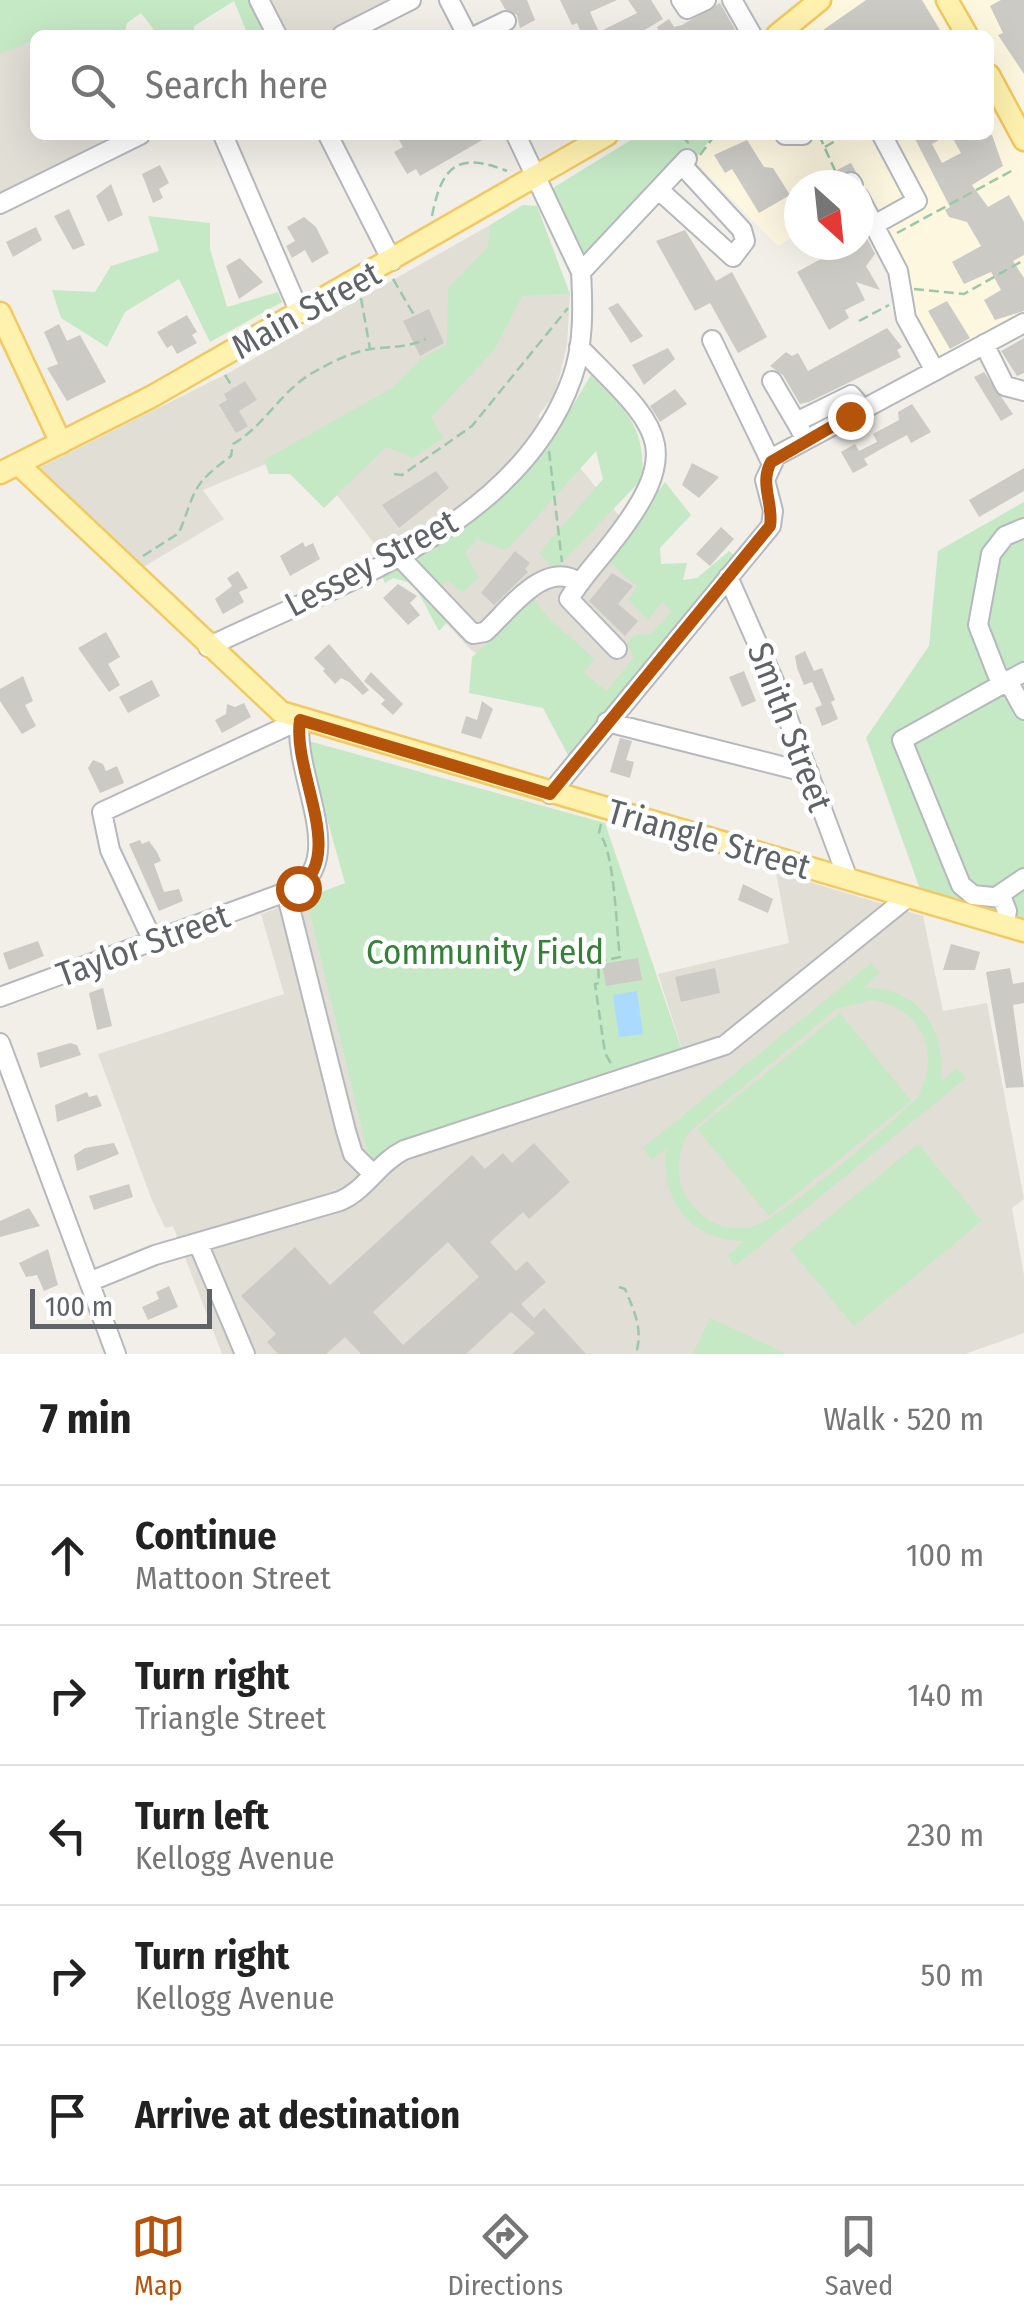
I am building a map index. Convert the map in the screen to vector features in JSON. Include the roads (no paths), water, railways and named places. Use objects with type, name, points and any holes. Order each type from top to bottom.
[{"type":"main road","points":[[947,0],[964,30]]},
{"type":"main road","points":[[782,30],[812,3]]},
{"type":"main road","points":[[994,84],[1024,140]]},
{"type":"main road","name":"Main Street","points":[[9,469],[353,283],[392,269],[598,140]]},
{"type":"main road","points":[[0,313],[61,442]]},
{"type":"main road","name":"Triangle Street","points":[[9,469],[255,692],[300,720],[1014,928]]},
{"type":"street","points":[[259,0],[274,30]]},
{"type":"street","points":[[352,30],[411,0]]},
{"type":"street","points":[[450,0],[465,30]]},
{"type":"street","points":[[681,0],[687,10],[706,0]]},
{"type":"street","points":[[732,0],[749,30]]},
{"type":"street","points":[[488,30],[506,22]]},
{"type":"street","points":[[0,204],[130,140]]},
{"type":"street","points":[[225,140],[300,313]]},
{"type":"street","points":[[330,140],[392,269]]},
{"type":"street","points":[[518,140],[581,272],[659,190],[690,160],[742,230],[745,241],[738,254],[733,257],[715,245],[659,190]]},
{"type":"street","points":[[878,233],[917,201],[885,140]]},
{"type":"street","points":[[874,226],[898,271],[906,318],[935,371]]},
{"type":"street","name":"Lessey Street","points":[[208,647],[397,554],[480,504],[542,432],[564,396],[579,347],[581,272]]},
{"type":"street","points":[[550,794],[770,526],[773,511],[765,480],[771,462],[1024,323]]},
{"type":"street","points":[[712,340],[771,462]]},
{"type":"street","points":[[984,344],[1005,386],[1024,391]]},
{"type":"street","points":[[579,347],[647,421],[656,461],[645,501],[575,590],[571,602],[617,650]]},
{"type":"street","points":[[772,381],[806,440]]},
{"type":"street","points":[[796,422],[846,396],[856,397],[863,409]]},
{"type":"street","points":[[1024,528],[1006,536],[991,554],[978,624],[997,674],[1024,710]]},
{"type":"street","points":[[397,554],[473,634],[484,632],[548,576],[563,574],[575,590]]},
{"type":"street","name":"Smith Street","points":[[728,577],[848,879]]},
{"type":"street","points":[[1024,672],[902,740],[961,885],[973,895],[999,895],[1024,878]]},
{"type":"street","points":[[152,941],[110,850],[102,812],[300,720],[298,753],[321,855],[310,879],[286,892],[352,1150],[374,1174]]},
{"type":"street","points":[[607,722],[809,774]]},
{"type":"street","name":"Taylor Street","points":[[0,997],[286,892]]},
{"type":"street","points":[[999,895],[1014,928]]},
{"type":"street","points":[[89,1282],[340,1201],[386,1160],[404,1150],[735,1040],[908,897]]},
{"type":"street","points":[[0,1043],[116,1354]]},
{"type":"street","points":[[198,1244],[245,1354]]},
{"type":"water","points":[[637,991],[643,1034],[619,1037],[613,995]]},
{"type":"park label","name":"Community Field","points":[[485,952]]}]
